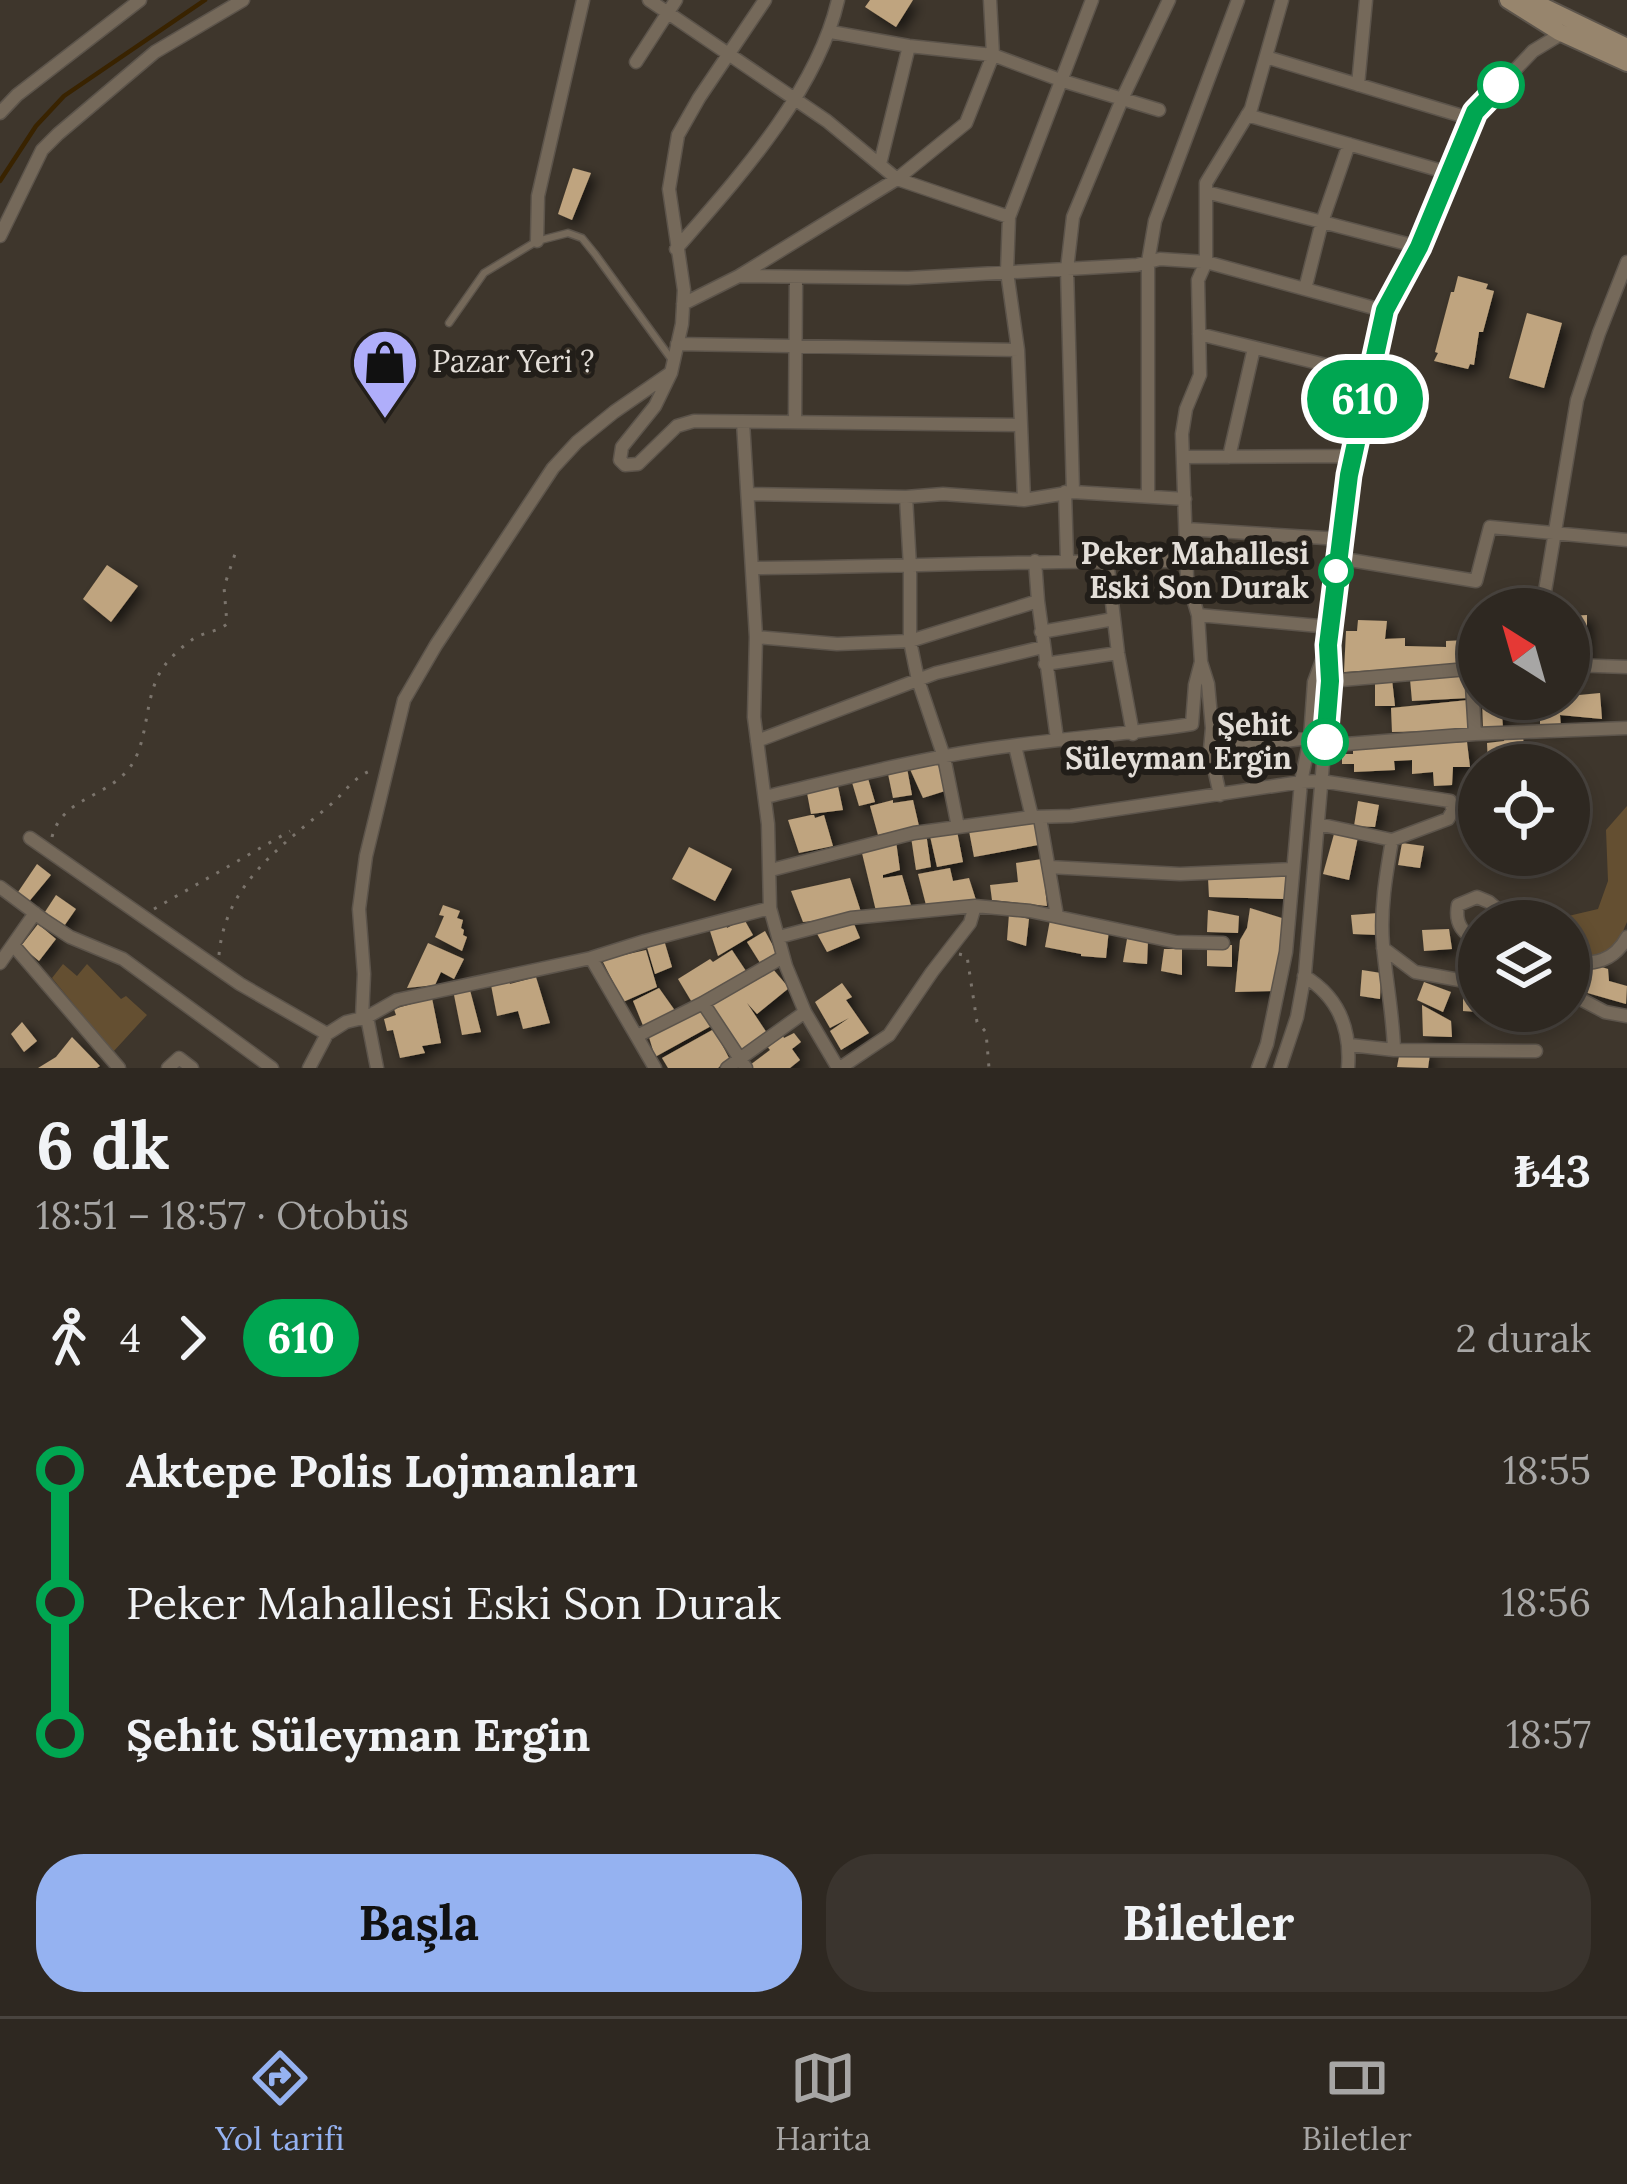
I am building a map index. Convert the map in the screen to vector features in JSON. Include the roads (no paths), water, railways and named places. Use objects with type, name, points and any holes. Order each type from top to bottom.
[{"type":"main road","points":[[1508,0],[1569,27],[1627,63]]},
{"type":"main road","points":[[1530,0],[1544,15]]},
{"type":"main road","points":[[1569,27],[1627,47]]},
{"type":"street","points":[[0,113],[16,95],[140,0]]},
{"type":"street","points":[[0,236],[42,150],[58,134],[155,52],[243,0]]},
{"type":"street","points":[[537,241],[538,196],[583,0]]},
{"type":"street","points":[[650,0],[672,6],[897,179],[1009,217]]},
{"type":"street","points":[[765,0],[678,135],[669,188],[684,290],[682,324],[672,368],[655,406],[622,447],[620,460],[625,465],[638,464],[677,426],[694,421],[1019,425]]},
{"type":"street","points":[[676,249],[749,166],[831,32],[838,0]]},
{"type":"street","points":[[683,304],[739,276],[897,179],[966,123],[993,55],[990,0]]},
{"type":"street","points":[[1024,500],[1018,350],[1007,272],[1009,217],[1092,0]]},
{"type":"street","points":[[1067,560],[1067,268],[1073,217],[1169,0]]},
{"type":"street","points":[[1148,495],[1148,262],[1155,221],[1238,0]]},
{"type":"street","points":[[1220,795],[1210,750],[1213,728],[1198,616],[1187,578],[1182,434],[1200,375],[1198,280],[1206,262],[1206,183],[1247,115],[1282,0]]},
{"type":"street","points":[[1358,85],[1366,0]]},
{"type":"street","points":[[636,62],[672,6]]},
{"type":"street","points":[[1533,51],[1544,15]]},
{"type":"street","points":[[1280,1068],[1304,976],[1340,539],[1385,310],[1419,247],[1475,112],[1533,51],[1569,27]]},
{"type":"street","points":[[831,32],[993,55],[1159,110]]},
{"type":"street","points":[[880,164],[909,46]]},
{"type":"street","points":[[1266,57],[1472,119]]},
{"type":"street","points":[[1247,115],[1450,173]]},
{"type":"street","points":[[1305,289],[1349,144]]},
{"type":"street","points":[[1206,192],[1419,247]]},
{"type":"street","points":[[739,276],[908,278],[1160,259],[1206,262],[1385,310]]},
{"type":"street","points":[[1546,588],[1577,400],[1627,262]]},
{"type":"street","points":[[795,422],[796,279]]},
{"type":"street","points":[[1199,334],[1371,376]]},
{"type":"street","points":[[677,344],[1018,350]]},
{"type":"street","points":[[1228,457],[1254,347]]},
{"type":"street","points":[[376,1068],[364,1017],[359,909],[366,856],[404,700],[553,468],[577,442],[672,368]]},
{"type":"street","points":[[743,422],[756,637],[754,717],[765,797],[770,908],[805,1012],[839,1068],[889,1035],[970,923],[975,906]]},
{"type":"street","points":[[1183,457],[1353,456]]},
{"type":"street","points":[[749,494],[943,494],[1024,500],[1069,492],[1185,499]]},
{"type":"street","points":[[906,497],[910,641],[944,757],[958,827]]},
{"type":"street","points":[[1338,557],[1476,581],[1490,526],[1627,540]]},
{"type":"street","points":[[1186,529],[1340,539]]},
{"type":"street","points":[[1106,560],[1133,734]]},
{"type":"street","points":[[1035,561],[1057,739]]},
{"type":"street","points":[[753,568],[1186,561]]},
{"type":"street","points":[[756,637],[836,644],[910,641],[1038,601]]},
{"type":"street","points":[[1198,616],[1330,627]]},
{"type":"street","points":[[1041,632],[1114,619]]},
{"type":"street","points":[[1258,1068],[1286,952],[1314,682],[1328,645]]},
{"type":"street","points":[[757,741],[936,673],[1043,647]]},
{"type":"street","points":[[1045,664],[1118,653]]},
{"type":"street","points":[[765,797],[944,757],[1192,724],[1201,662]]},
{"type":"street","points":[[1590,666],[1627,667]]},
{"type":"street","points":[[1330,681],[1458,670]]},
{"type":"street","points":[[1475,720],[1475,734]]},
{"type":"street","points":[[1325,742],[1627,728]]},
{"type":"street","points":[[1210,750],[1310,738]]},
{"type":"street","points":[[1016,746],[1049,867],[1057,916]]},
{"type":"street","points":[[771,870],[914,833],[1301,782],[1450,801],[1453,810],[1448,819],[1392,839],[1318,824]]},
{"type":"street","points":[[30,838],[218,968],[327,1034]]},
{"type":"street","points":[[1392,839],[1382,900],[1394,1050]]},
{"type":"street","points":[[1049,867],[1180,874],[1293,869]]},
{"type":"street","points":[[0,887],[70,937],[123,959],[272,1068]]},
{"type":"street","points":[[779,937],[851,918],[975,906],[1057,916],[1176,942],[1223,943]]},
{"type":"street","points":[[309,1068],[327,1034],[397,1000],[591,958],[770,908]]},
{"type":"street","points":[[0,963],[34,913]]},
{"type":"street","points":[[1590,960],[1617,953],[1627,937]]},
{"type":"street","points":[[14,946],[111,1065]]},
{"type":"street","points":[[1383,948],[1415,972],[1458,980]]},
{"type":"street","points":[[637,1036],[784,957]]},
{"type":"street","points":[[591,958],[656,1068]]},
{"type":"street","points":[[1304,976],[1331,998],[1344,1020],[1350,1045],[1348,1068]]},
{"type":"street","points":[[703,1003],[738,1065],[805,1012]]},
{"type":"street","points":[[1590,1004],[1627,1016]]},
{"type":"street","points":[[1350,1045],[1536,1051]]},
{"type":"street","points":[[168,1068],[178,1058],[192,1068]]},
{"type":"lane","points":[[449,323],[484,273],[537,241],[568,233],[582,238],[672,368]]},
{"type":"waterway","points":[[0,181],[36,126],[64,96],[205,0]]},
{"type":"place","name":"Pazar Yeri ?","points":[[385,421]]},
{"type":"place","name":"Peker Mahallesi Eski Son Durak","points":[[1336,571]]},
{"type":"place","name":"Şehit Süleyman Ergin","points":[[1325,742]]}]
